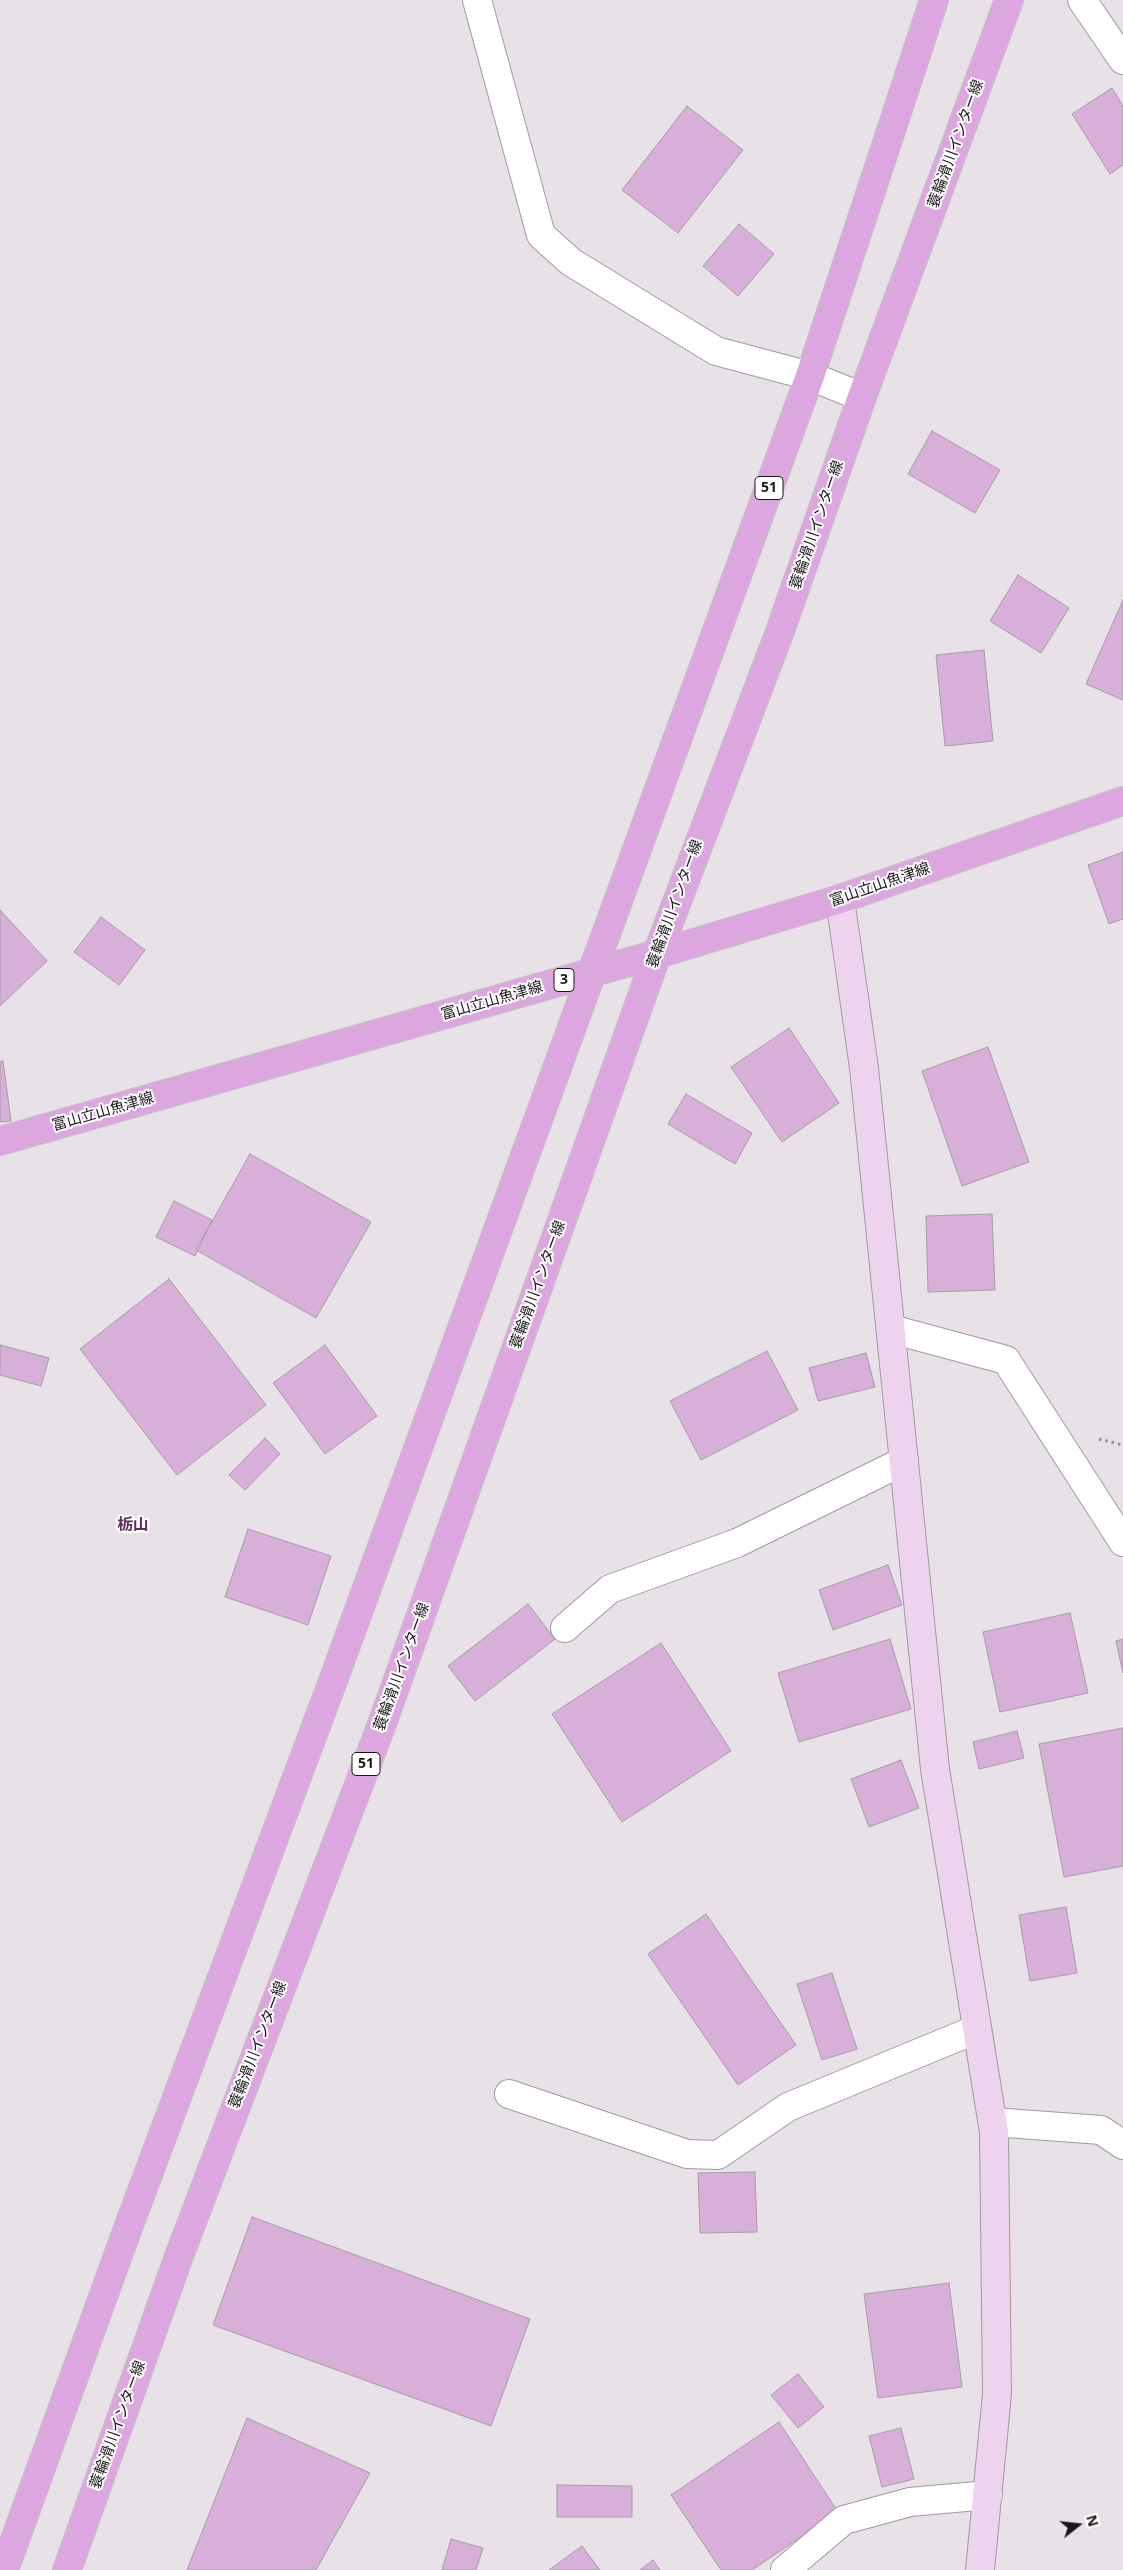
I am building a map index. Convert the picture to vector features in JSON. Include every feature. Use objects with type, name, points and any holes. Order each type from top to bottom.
[{"type":"main road","name":"51","points":[[4,2569],[128,2227],[331,1687],[810,376],[934,0]]},
{"type":"main road","name":"蓑輪滑川インター線","points":[[67,2570],[182,2247],[382,1724],[657,954],[779,634],[862,397],[1009,0]]},
{"type":"main road","name":"富山立山魚津線","points":[[0,1141],[657,954],[840,899],[1123,801]]},
{"type":"street","points":[[477,0],[541,235],[571,262],[716,351],[810,376],[862,397]]},
{"type":"street","points":[[1082,0],[1123,60]]},
{"type":"street","points":[[840,899],[864,1068],[935,1769],[993,2122],[997,2394],[980,2570]]},
{"type":"street","points":[[891,1329],[1006,1360],[1123,1542]]},
{"type":"street","points":[[566,1628],[610,1589],[737,1543],[904,1460]]},
{"type":"street","points":[[510,2094],[687,2154],[718,2155],[788,2107],[977,2029]]},
{"type":"street","points":[[993,2122],[1101,2130],[1123,2145]]},
{"type":"street","points":[[785,2570],[844,2520],[910,2502],[988,2495]]},
{"type":"building","points":[[1112,88],[1123,106],[1123,165],[1110,174],[1072,114]]},
{"type":"building","points":[[687,106],[743,150],[678,233],[622,190]]},
{"type":"building","points":[[739,224],[774,254],[738,296],[703,266]]},
{"type":"building","points":[[932,431],[1000,470],[975,513],[908,474]]},
{"type":"building","points":[[1018,575],[1069,608],[1041,653],[990,621]]},
{"type":"building","points":[[1123,600],[1123,700],[1086,684]]},
{"type":"building","points":[[984,650],[993,741],[945,746],[936,655]]},
{"type":"building","points":[[1123,852],[1123,919],[1109,924],[1088,865]]},
{"type":"building","points":[[0,910],[47,961],[0,1006]]},
{"type":"building","points":[[101,917],[145,950],[119,985],[74,952]]},
{"type":"building","points":[[789,1028],[839,1103],[782,1142],[731,1067]]},
{"type":"building","points":[[988,1047],[1029,1162],[962,1186],[922,1071]]},
{"type":"building","points":[[3,1061],[11,1121],[0,1122],[0,1062]]},
{"type":"building","points":[[686,1094],[752,1133],[735,1164],[668,1124]]},
{"type":"building","points":[[250,1154],[371,1222],[316,1318],[196,1250]]},
{"type":"building","points":[[174,1201],[212,1220],[195,1256],[156,1237]]},
{"type":"building","points":[[992,1214],[995,1290],[928,1292],[926,1216]]},
{"type":"building","points":[[169,1279],[266,1405],[177,1475],[80,1349]]},
{"type":"building","points":[[0,1345],[49,1358],[41,1386],[0,1375]]},
{"type":"building","points":[[325,1345],[377,1416],[325,1454],[273,1383]]},
{"type":"building","points":[[767,1351],[798,1410],[701,1460],[670,1401]]},
{"type":"building","points":[[866,1353],[875,1387],[818,1401],[809,1368]]},
{"type":"building","points":[[265,1438],[280,1454],[245,1490],[229,1475]]},
{"type":"building","points":[[248,1529],[331,1556],[308,1625],[225,1597]]},
{"type":"building","points":[[888,1565],[902,1605],[833,1630],[819,1590]]},
{"type":"building","points":[[528,1604],[555,1639],[475,1701],[448,1666]]},
{"type":"building","points":[[1070,1613],[1088,1693],[1000,1712],[983,1632]]},
{"type":"building","points":[[890,1639],[911,1709],[799,1742],[778,1673]]},
{"type":"building","points":[[1123,1639],[1123,1673],[1116,1641]]},
{"type":"building","points":[[661,1643],[731,1751],[622,1822],[552,1714]]},
{"type":"building","points":[[1123,1728],[1123,1866],[1064,1877],[1039,1744]]},
{"type":"building","points":[[1017,1731],[1024,1758],[979,1769],[973,1742]]},
{"type":"building","points":[[901,1760],[919,1808],[869,1827],[851,1779]]},
{"type":"building","points":[[1066,1907],[1077,1973],[1030,1981],[1019,1915]]},
{"type":"building","points":[[706,1914],[796,2045],[738,2085],[648,1954]]},
{"type":"building","points":[[832,1973],[857,2049],[822,2060],[797,1984]]},
{"type":"building","points":[[755,2172],[757,2232],[700,2233],[698,2173]]},
{"type":"building","points":[[252,2217],[530,2319],[491,2426],[213,2325]]},
{"type":"building","points":[[949,2283],[962,2387],[878,2398],[864,2294]]},
{"type":"building","points":[[798,2374],[824,2407],[798,2428],[771,2395]]},
{"type":"building","points":[[247,2418],[370,2473],[316,2570],[187,2570]]},
{"type":"building","points":[[779,2422],[838,2512],[752,2570],[721,2570],[671,2495]]},
{"type":"building","points":[[901,2428],[914,2479],[882,2487],[869,2436]]},
{"type":"building","points":[[557,2485],[632,2486],[632,2517],[557,2517]]},
{"type":"building","points":[[451,2539],[483,2548],[476,2570],[442,2570]]},
{"type":"building","points":[[582,2546],[600,2570],[549,2570]]},
{"type":"building","points":[[653,2560],[660,2570],[640,2570]]},
{"type":"district","name":"栃山","points":[[133,1525]]}]
